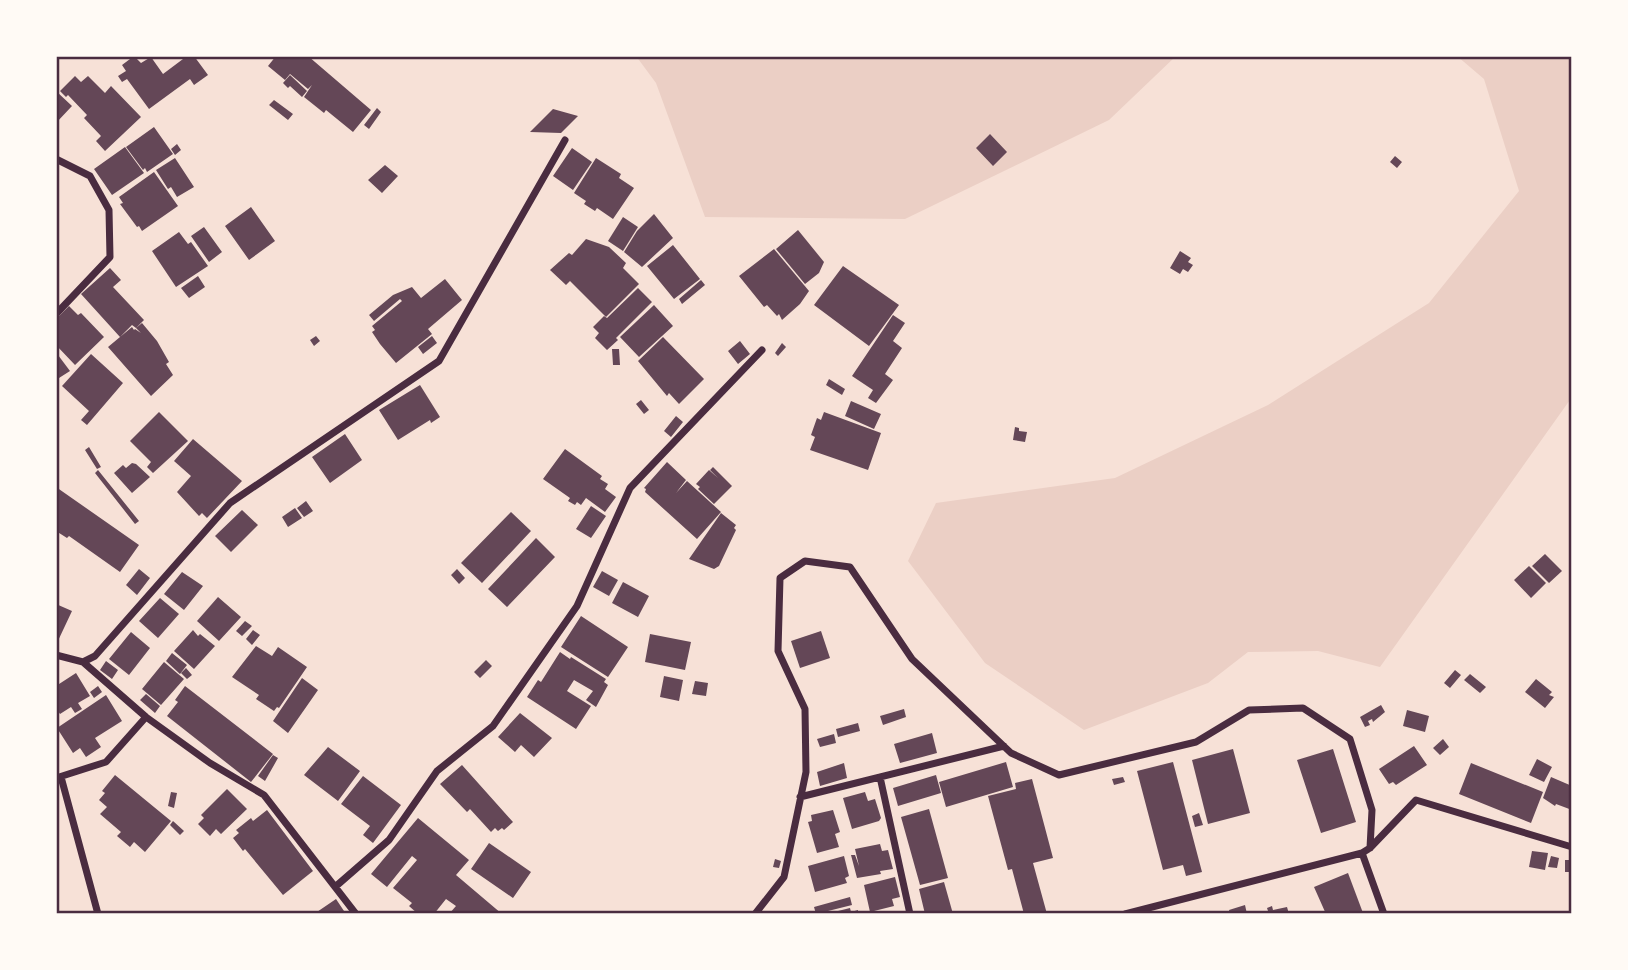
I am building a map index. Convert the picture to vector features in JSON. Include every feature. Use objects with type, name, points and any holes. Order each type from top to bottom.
[{"type":"street","points":[[83,662],[95,656],[230,503],[439,361],[565,140]]},
{"type":"street","points":[[56,159],[90,176],[108,211],[110,257],[56,314]]},
{"type":"street","points":[[335,887],[389,840],[437,771],[493,726],[577,606],[630,488],[762,350]]},
{"type":"street","points":[[755,914],[784,877],[806,772],[805,709],[778,651],[780,578],[805,561],[850,567],[912,659],[1011,752],[1059,775],[1196,743],[1249,710],[1303,708],[1350,739],[1372,810],[1370,848]]},
{"type":"street","points":[[56,655],[83,662],[146,717],[210,763],[264,795],[356,914]]},
{"type":"street","points":[[98,914],[59,777],[106,762],[146,717]]},
{"type":"street","points":[[800,797],[1004,746]]},
{"type":"street","points":[[880,777],[910,914]]},
{"type":"street","points":[[1125,914],[1362,853],[1416,800],[1572,847]]},
{"type":"street","points":[[1362,853],[1384,914]]},
{"type":"shaded area","points":[[636,56],[1176,56],[1109,120],[905,219],[705,217],[656,83]]},
{"type":"shaded area","points":[[1457,56],[1572,56],[1572,397],[1380,667],[1318,651],[1248,652],[1208,683],[1084,730],[985,663],[908,561],[936,503],[1115,478],[1268,405],[1429,303],[1519,191],[1484,79]]},
{"type":"building","points":[[134,56],[141,63],[151,57],[163,74],[187,56],[194,56],[208,75],[194,85],[190,79],[149,109],[127,79],[122,82],[118,76],[126,71],[122,65]]},
{"type":"building","points":[[276,56],[308,56],[371,110],[353,132],[326,110],[324,113],[304,97],[312,85],[308,89],[290,74],[285,80],[268,66]]},
{"type":"building","points":[[290,75],[307,91],[302,97],[283,83]]},
{"type":"building","points":[[75,76],[81,82],[88,76],[105,93],[111,86],[141,117],[105,151],[96,141],[101,136],[84,118],[87,115],[68,95],[66,97],[60,91]]},
{"type":"building","points":[[56,91],[72,106],[56,123]]},
{"type":"building","points":[[274,100],[293,114],[288,120],[269,105]]},
{"type":"building","points":[[377,108],[381,112],[369,129],[364,125]]},
{"type":"building","points":[[553,109],[578,116],[561,133],[530,132]]},
{"type":"building","points":[[154,127],[173,154],[147,172],[126,147]]},
{"type":"building","points":[[990,134],[1007,152],[993,166],[976,148]]},
{"type":"building","points":[[177,144],[181,150],[175,155],[171,149]]},
{"type":"building","points":[[125,147],[144,173],[112,195],[94,169]]},
{"type":"building","points":[[572,148],[592,162],[573,190],[553,176]]},
{"type":"building","points":[[1395,156],[1402,162],[1397,168],[1390,162]]},
{"type":"building","points":[[175,158],[194,187],[177,197],[171,187],[168,189],[156,170]]},
{"type":"building","points":[[596,158],[621,174],[619,178],[634,188],[613,219],[597,208],[595,211],[584,204],[586,201],[574,193]]},
{"type":"building","points":[[385,165],[398,176],[382,193],[368,180]]},
{"type":"building","points":[[154,172],[178,206],[142,231],[120,204],[123,203],[119,197]]},
{"type":"building","points":[[251,207],[275,241],[249,260],[225,226]]},
{"type":"building","points":[[654,214],[673,238],[642,267],[624,252],[637,231]]},
{"type":"building","points":[[623,217],[638,227],[623,251],[608,241]]},
{"type":"building","points":[[204,227],[222,252],[209,262],[191,236]]},
{"type":"building","points":[[798,230],[824,262],[819,273],[805,284],[776,249]]},
{"type":"building","points":[[179,232],[188,244],[191,242],[208,266],[176,287],[152,251]]},
{"type":"building","points":[[586,239],[609,247],[626,263],[623,268],[639,284],[606,317],[570,281],[566,285],[550,270],[569,253],[572,255]]},
{"type":"building","points":[[673,245],[700,279],[674,299],[647,266]]},
{"type":"building","points":[[774,249],[809,291],[800,304],[782,320],[779,314],[777,316],[767,305],[764,307],[739,276]]},
{"type":"building","points":[[1180,251],[1191,258],[1188,262],[1193,265],[1188,272],[1183,269],[1180,274],[1170,268]]},
{"type":"building","points":[[843,266],[899,305],[869,346],[814,305]]},
{"type":"building","points":[[110,268],[121,280],[113,287],[144,320],[136,328],[132,325],[120,337],[81,294]]},
{"type":"building","points":[[198,276],[205,287],[189,298],[181,288]]},
{"type":"building","points":[[445,279],[462,300],[428,329],[432,334],[396,363],[372,332],[375,330],[372,326],[402,301],[400,299],[374,321],[369,315],[393,295],[412,287],[421,298]]},
{"type":"building","points":[[701,280],[705,285],[682,304],[679,299]]},
{"type":"building","points":[[638,288],[652,302],[607,350],[595,338],[599,333],[593,327],[604,316],[607,318]]},
{"type":"building","points":[[654,305],[673,326],[639,357],[620,337]]},
{"type":"building","points":[[69,306],[78,315],[81,313],[104,337],[75,365],[56,345],[56,319]]},
{"type":"building","points":[[893,315],[905,323],[893,341],[902,348],[885,374],[893,380],[876,403],[868,398],[873,390],[852,376]]},
{"type":"building","points":[[142,323],[157,341],[173,375],[151,396],[108,347],[132,327],[141,333],[136,328]]},
{"type":"building","points":[[316,336],[320,341],[314,346],[310,340]]},
{"type":"building","points":[[432,336],[437,343],[423,354],[418,347]]},
{"type":"building","points":[[663,337],[704,379],[679,404],[669,393],[667,396],[638,361]]},
{"type":"building","points":[[740,341],[750,354],[738,364],[728,351]]},
{"type":"building","points":[[782,343],[786,347],[778,356],[775,353]]},
{"type":"building","points":[[612,349],[619,349],[620,365],[613,365]]},
{"type":"building","points":[[91,354],[123,383],[87,425],[81,420],[89,411],[62,386]]},
{"type":"building","points":[[58,355],[70,371],[59,378],[56,374]]},
{"type":"building","points":[[829,379],[845,389],[842,395],[826,385]]},
{"type":"building","points":[[420,385],[440,417],[431,423],[430,420],[398,440],[379,410]]},
{"type":"building","points":[[641,400],[649,410],[644,414],[636,404]]},
{"type":"building","points":[[851,401],[881,414],[874,429],[845,416]]},
{"type":"building","points":[[159,412],[188,441],[153,473],[147,467],[151,462],[130,441]]},
{"type":"building","points":[[824,412],[881,433],[868,470],[810,450],[815,437],[811,435],[817,418],[821,420]]},
{"type":"building","points":[[676,416],[683,422],[671,437],[664,431]]},
{"type":"building","points":[[1015,427],[1019,428],[1019,431],[1027,432],[1025,442],[1013,440]]},
{"type":"building","points":[[345,434],[362,460],[330,483],[312,457]]},
{"type":"building","points":[[193,439],[242,481],[207,518],[202,513],[199,516],[177,492],[191,476],[174,461]]},
{"type":"building","points":[[89,447],[101,467],[97,469],[85,450]]},
{"type":"building","points":[[565,449],[602,476],[600,479],[608,484],[605,489],[616,497],[605,512],[586,498],[581,505],[577,502],[575,505],[568,501],[570,498],[543,479]]},
{"type":"building","points":[[667,462],[686,480],[676,493],[687,481],[721,512],[697,539],[645,492],[644,488]]},
{"type":"building","points":[[132,463],[150,477],[132,493],[114,473],[123,465],[126,468]]},
{"type":"building","points":[[713,467],[732,486],[714,504],[696,484],[709,470],[718,478],[710,470]]},
{"type":"building","points":[[98,470],[139,521],[135,524],[95,473]]},
{"type":"building","points":[[56,487],[139,545],[120,572],[69,536],[67,538],[56,531]]},
{"type":"building","points":[[306,501],[313,511],[304,517],[297,508]]},
{"type":"building","points":[[591,506],[606,516],[591,538],[576,529]]},
{"type":"building","points":[[295,508],[302,518],[288,527],[282,517]]},
{"type":"building","points":[[242,510],[258,525],[231,552],[215,536]]},
{"type":"building","points":[[511,512],[531,531],[482,583],[461,563]]},
{"type":"building","points":[[721,513],[736,525],[736,530],[719,566],[714,569],[689,559]]},
{"type":"building","points":[[536,538],[555,557],[507,607],[488,589]]},
{"type":"building","points":[[1545,554],[1562,571],[1549,583],[1532,566]]},
{"type":"building","points":[[1529,566],[1546,583],[1531,598],[1514,580]]},
{"type":"building","points":[[139,569],[150,578],[137,595],[126,585]]},
{"type":"building","points":[[457,569],[465,578],[459,584],[451,575]]},
{"type":"building","points":[[602,571],[618,580],[609,596],[593,587]]},
{"type":"building","points":[[182,572],[203,586],[184,610],[164,594]]},
{"type":"building","points":[[623,582],[649,596],[638,617],[612,603]]},
{"type":"building","points":[[218,597],[241,617],[219,641],[197,621]]},
{"type":"building","points":[[160,598],[179,614],[158,638],[139,621]]},
{"type":"building","points":[[56,604],[72,611],[56,645]]},
{"type":"building","points":[[581,616],[628,647],[608,677],[561,647]]},
{"type":"building","points":[[245,621],[252,626],[242,636],[236,631]]},
{"type":"building","points":[[193,630],[215,646],[194,669],[174,651]]},
{"type":"building","points":[[253,630],[260,635],[252,645],[246,639]]},
{"type":"building","points":[[821,631],[830,658],[800,668],[791,641]]},
{"type":"building","points":[[131,632],[150,648],[129,675],[109,659]]},
{"type":"building","points":[[650,634],[691,642],[685,670],[645,662]]},
{"type":"building","points":[[256,646],[272,656],[278,647],[307,667],[279,708],[274,711],[256,699],[259,695],[232,677]]},
{"type":"building","points":[[560,652],[606,679],[604,682],[608,685],[596,707],[586,700],[593,691],[574,680],[567,691],[591,706],[576,729],[527,697],[538,680],[541,682]]},
{"type":"building","points":[[172,653],[187,665],[180,674],[166,661]]},
{"type":"building","points":[[486,660],[492,666],[480,678],[474,672]]},
{"type":"building","points":[[106,661],[118,670],[112,679],[100,670]]},
{"type":"building","points":[[164,662],[184,679],[161,705],[142,689]]},
{"type":"building","points":[[186,668],[192,675],[187,679],[181,673]]},
{"type":"building","points":[[1455,670],[1461,675],[1450,688],[1444,683]]},
{"type":"building","points":[[76,673],[90,696],[78,703],[82,709],[75,713],[71,707],[60,714],[56,708],[56,686]]},
{"type":"building","points":[[1470,674],[1486,687],[1480,693],[1464,680]]},
{"type":"building","points":[[664,676],[683,680],[679,701],[660,697]]},
{"type":"building","points":[[302,678],[318,690],[288,733],[273,721]]},
{"type":"building","points":[[1536,679],[1552,692],[1549,695],[1554,697],[1545,708],[1525,692]]},
{"type":"building","points":[[695,681],[708,683],[706,696],[692,694]]},
{"type":"building","points":[[98,686],[102,692],[94,698],[90,692]]},
{"type":"building","points":[[185,686],[273,754],[251,782],[167,716],[178,702],[175,700]]},
{"type":"building","points":[[146,694],[160,706],[155,713],[140,700]]},
{"type":"building","points":[[106,695],[122,721],[95,738],[101,747],[86,757],[80,748],[73,753],[57,728]]},
{"type":"building","points":[[1381,705],[1385,712],[1373,722],[1372,719],[1368,721],[1370,725],[1365,727],[1360,717]]},
{"type":"building","points":[[904,709],[906,717],[883,725],[880,716]]},
{"type":"building","points":[[1407,710],[1429,716],[1425,732],[1403,726]]},
{"type":"building","points":[[520,713],[552,738],[534,757],[521,745],[515,752],[498,737]]},
{"type":"building","points":[[858,723],[860,731],[838,737],[836,729]]},
{"type":"building","points":[[932,733],[937,753],[900,763],[894,744]]},
{"type":"building","points":[[834,734],[836,743],[820,747],[817,739]]},
{"type":"building","points":[[1443,739],[1449,747],[1440,755],[1433,748]]},
{"type":"building","points":[[1414,746],[1427,765],[1396,785],[1393,782],[1389,784],[1379,769]]},
{"type":"building","points":[[328,747],[360,771],[338,801],[304,775]]},
{"type":"building","points":[[1233,749],[1250,813],[1208,824],[1192,760]]},
{"type":"building","points":[[1333,749],[1356,822],[1321,833],[1297,760]]},
{"type":"building","points":[[273,755],[278,758],[265,781],[258,776]]},
{"type":"building","points":[[1537,759],[1552,767],[1544,782],[1529,775]]},
{"type":"building","points":[[1006,762],[1013,787],[946,807],[939,782]]},
{"type":"building","points":[[1173,762],[1202,872],[1186,876],[1183,865],[1163,870],[1137,771]]},
{"type":"building","points":[[844,763],[847,778],[820,786],[817,772]]},
{"type":"building","points":[[1471,763],[1543,792],[1531,823],[1459,794]]},
{"type":"building","points":[[462,765],[513,822],[504,830],[502,828],[498,831],[495,828],[491,832],[470,809],[467,812],[440,784]]},
{"type":"building","points":[[115,775],[171,821],[145,852],[134,842],[130,847],[117,836],[121,832],[100,814],[107,807],[99,800],[105,793],[102,791]]},
{"type":"building","points":[[936,775],[941,793],[898,806],[893,788]]},
{"type":"building","points":[[363,776],[401,805],[373,843],[363,835],[370,826],[341,804]]},
{"type":"building","points":[[1123,777],[1125,782],[1114,785],[1112,779]]},
{"type":"building","points":[[1551,777],[1572,786],[1572,810],[1556,804],[1555,806],[1543,798]]},
{"type":"building","points":[[1032,779],[1053,858],[1033,863],[1047,914],[1024,914],[1012,869],[1008,870],[988,796],[1016,789],[1015,783]]},
{"type":"building","points":[[227,789],[247,809],[221,834],[216,829],[210,836],[198,824],[204,818],[201,815]]},
{"type":"building","points":[[171,792],[177,793],[174,808],[168,806]]},
{"type":"building","points":[[865,792],[868,801],[875,799],[881,818],[852,829],[843,798]]},
{"type":"building","points":[[929,809],[948,878],[920,885],[901,817]]},
{"type":"building","points":[[267,810],[313,871],[283,895],[233,838],[239,833],[236,830]]},
{"type":"building","points":[[833,810],[840,832],[835,834],[839,847],[817,853],[808,822],[812,821],[811,815]]},
{"type":"building","points":[[1199,813],[1203,825],[1195,827],[1192,816]]},
{"type":"building","points":[[418,818],[469,860],[456,875],[502,914],[449,914],[456,906],[446,899],[434,914],[423,914],[420,911],[418,914],[409,906],[412,903],[393,888],[417,860],[412,856],[387,887],[371,874]]},
{"type":"building","points":[[173,821],[184,831],[180,835],[170,825]]},
{"type":"building","points":[[489,843],[531,872],[513,898],[471,869]]},
{"type":"building","points":[[880,844],[882,851],[888,850],[893,869],[857,878],[851,855],[855,855],[859,866],[855,849]]},
{"type":"building","points":[[1532,851],[1548,853],[1545,870],[1529,867]]},
{"type":"building","points":[[844,856],[849,876],[845,878],[847,883],[815,892],[808,866]]},
{"type":"building","points":[[1551,856],[1559,858],[1557,868],[1548,867]]},
{"type":"building","points":[[775,859],[781,861],[779,868],[773,867]]},
{"type":"building","points":[[1565,860],[1572,860],[1572,872],[1565,872]]},
{"type":"building","points":[[1348,873],[1363,913],[1326,914],[1314,887]]},
{"type":"building","points":[[895,877],[900,897],[892,899],[894,906],[870,912],[864,885]]},
{"type":"building","points":[[944,882],[953,914],[925,914],[919,889]]},
{"type":"building","points":[[850,897],[852,905],[816,914],[814,907]]},
{"type":"building","points":[[336,899],[346,914],[314,914]]},
{"type":"building","points":[[1245,905],[1247,914],[1230,914],[1229,910]]},
{"type":"building","points":[[1272,906],[1273,910],[1287,907],[1289,914],[1269,914],[1267,908]]},
{"type":"building","points":[[850,908],[851,912],[858,910],[858,914],[834,914],[834,912]]}]
